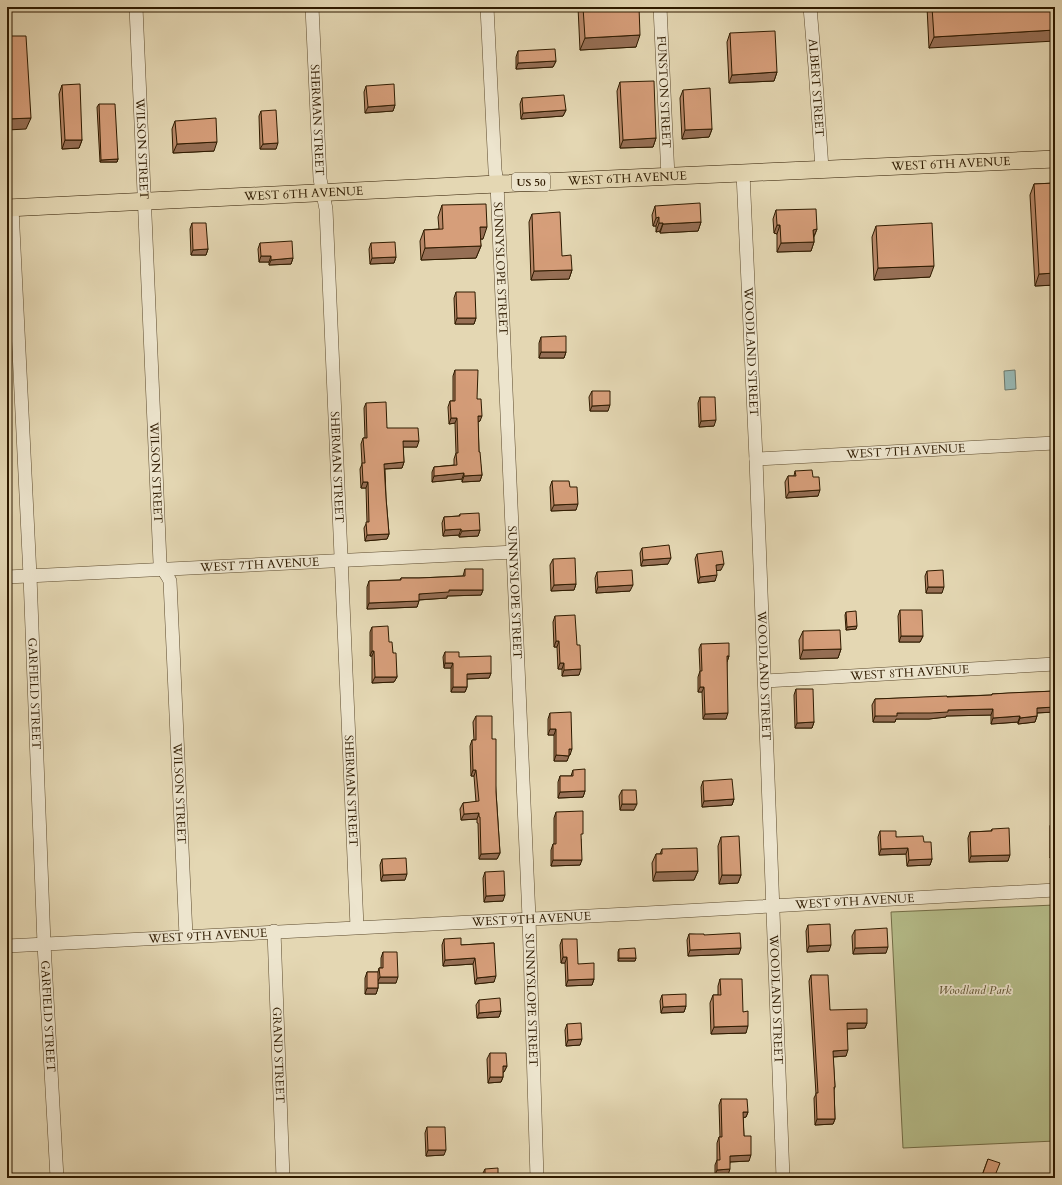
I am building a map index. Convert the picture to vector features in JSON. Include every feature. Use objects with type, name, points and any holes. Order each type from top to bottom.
[{"type":"main road","name":"WEST 6TH AVENUE","points":[[9,208],[1055,158]]},
{"type":"street","name":"WILSON STREET","points":[[136,7],[160,563],[162,570],[170,580],[186,936]]},
{"type":"street","name":"SHERMAN STREET","points":[[312,7],[320,179],[326,209],[357,927]]},
{"type":"street","name":"SUNNYSLOPE STREET","points":[[487,7],[495,170],[497,184],[529,918],[537,1178]]},
{"type":"street","name":"FUNSTON STREET","points":[[660,7],[668,177]]},
{"type":"street","name":"ALBERT STREET","points":[[810,7],[822,169]]},
{"type":"street","name":"WOODLAND STREET","points":[[743,173],[756,459],[784,1178]]},
{"type":"street","name":"GARFIELD STREET","points":[[9,208],[30,576],[44,944],[57,1178]]},
{"type":"street","name":"WEST 7TH AVENUE","points":[[756,459],[1055,443]]},
{"type":"street","name":"WEST 7TH AVENUE","points":[[7,577],[513,552]]},
{"type":"street","name":"WEST 8TH AVENUE","points":[[765,682],[1055,664]]},
{"type":"street","name":"WEST 9TH AVENUE","points":[[7,946],[1055,890]]},
{"type":"street","name":"GRAND STREET","points":[[274,932],[283,1178]]},
{"type":"green space","name":"Woodland Park","points":[[1055,905],[1055,1141],[903,1148],[891,912]]},
{"type":"water","points":[[1015,370],[1016,389],[1005,390],[1004,371]]},
{"type":"building","points":[[583,7],[639,7],[640,35],[585,38]]},
{"type":"building","points":[[932,7],[1055,7],[1055,30],[934,37]]},
{"type":"building","points":[[775,31],[777,72],[732,75],[730,33]]},
{"type":"building","points":[[7,36],[26,36],[31,118],[7,119]]},
{"type":"building","points":[[555,49],[556,61],[518,63],[518,51]]},
{"type":"building","points":[[654,81],[656,138],[623,140],[620,82]]},
{"type":"building","points":[[80,84],[82,140],[65,140],[62,85]]},
{"type":"building","points":[[394,84],[395,105],[368,107],[366,86]]},
{"type":"building","points":[[710,88],[712,129],[685,130],[683,90]]},
{"type":"building","points":[[564,95],[566,110],[523,113],[522,98]]},
{"type":"building","points":[[99,104],[115,104],[118,159],[101,160]]},
{"type":"building","points":[[276,110],[278,143],[263,144],[261,111]]},
{"type":"building","points":[[216,118],[217,142],[177,144],[175,121]]},
{"type":"building","points":[[1055,183],[1055,273],[1039,274],[1034,184]]},
{"type":"building","points":[[700,203],[701,222],[663,224],[659,223],[659,217],[656,218],[655,206]]},
{"type":"building","points":[[486,204],[487,227],[480,227],[481,246],[425,248],[424,230],[443,229],[442,205]]},
{"type":"building","points":[[816,209],[817,229],[813,230],[814,242],[781,243],[780,225],[777,225],[776,210]]},
{"type":"building","points":[[560,212],[562,256],[571,255],[572,270],[534,271],[532,214]]},
{"type":"building","points":[[192,223],[206,223],[208,249],[193,250]]},
{"type":"building","points":[[932,223],[934,266],[878,268],[876,226]]},
{"type":"building","points":[[292,241],[293,258],[271,260],[271,256],[261,256],[260,243]]},
{"type":"building","points":[[395,242],[396,257],[372,258],[371,243]]},
{"type":"building","points":[[456,292],[475,292],[476,318],[457,318]]},
{"type":"building","points":[[566,336],[566,352],[541,352],[541,337]]},
{"type":"building","points":[[455,370],[478,370],[477,399],[481,399],[482,416],[478,416],[479,452],[482,475],[464,476],[464,473],[434,476],[434,467],[457,465],[457,418],[451,418],[450,401],[455,401]]},
{"type":"building","points":[[592,391],[610,391],[610,405],[592,406]]},
{"type":"building","points":[[700,397],[715,397],[716,420],[701,421]]},
{"type":"building","points":[[386,402],[387,428],[418,428],[419,441],[403,441],[404,462],[384,464],[389,534],[367,535],[366,522],[369,522],[368,482],[363,482],[362,463],[365,463],[363,438],[367,438],[366,403]]},
{"type":"building","points":[[812,470],[813,477],[819,477],[820,490],[789,492],[788,476],[796,476],[795,471]]},
{"type":"building","points":[[552,481],[569,481],[570,487],[577,487],[578,504],[554,505]]},
{"type":"building","points":[[479,513],[480,530],[445,530],[444,517]]},
{"type":"building","points":[[669,545],[671,558],[643,560],[642,548]]},
{"type":"building","points":[[722,551],[724,564],[716,565],[717,575],[700,577],[697,554]]},
{"type":"building","points":[[575,558],[576,584],[554,585],[553,559]]},
{"type":"building","points":[[465,569],[483,569],[483,590],[449,590],[449,592],[419,594],[419,601],[369,603],[369,581],[401,580],[401,578],[465,576]]},
{"type":"building","points":[[632,570],[633,585],[598,587],[597,572]]},
{"type":"building","points":[[943,570],[944,587],[928,587],[927,571]]},
{"type":"building","points":[[900,610],[922,610],[923,636],[901,636]]},
{"type":"building","points":[[856,611],[857,626],[847,627],[846,612]]},
{"type":"building","points":[[575,615],[577,645],[580,645],[581,669],[564,670],[564,663],[560,663],[559,641],[556,641],[555,616]]},
{"type":"building","points":[[388,626],[389,642],[392,642],[393,653],[396,653],[397,677],[375,677],[374,651],[372,651],[372,627]]},
{"type":"building","points":[[840,630],[841,649],[803,650],[803,631]]},
{"type":"building","points":[[729,643],[729,656],[727,656],[728,713],[705,714],[704,687],[700,687],[700,671],[702,671],[701,644]]},
{"type":"building","points":[[445,652],[459,652],[459,657],[491,656],[491,673],[467,674],[467,687],[453,687],[453,663],[445,663]]},
{"type":"building","points":[[796,689],[813,689],[814,722],[797,723]]},
{"type":"building","points":[[1055,691],[1055,707],[1037,708],[1037,716],[1020,718],[1020,716],[993,718],[993,709],[948,710],[948,712],[931,713],[897,713],[897,716],[875,716],[875,699]]},
{"type":"building","points":[[571,712],[572,749],[569,749],[569,756],[556,755],[556,729],[550,729],[550,713]]},
{"type":"building","points":[[476,716],[492,716],[492,739],[496,739],[496,792],[500,853],[481,854],[479,813],[464,814],[463,803],[479,801],[476,770],[473,770],[472,740],[476,740]]},
{"type":"building","points":[[585,769],[585,791],[560,792],[560,776],[573,776],[573,770]]},
{"type":"building","points":[[732,779],[734,799],[704,801],[703,781]]},
{"type":"building","points":[[622,790],[636,790],[637,804],[622,804]]},
{"type":"building","points":[[583,811],[583,834],[581,834],[582,860],[553,860],[553,844],[556,844],[556,812]]},
{"type":"building","points":[[1052,820],[1055,820],[1055,852],[1053,852]]},
{"type":"building","points":[[1009,828],[1010,855],[971,856],[970,832],[992,831],[992,829]]},
{"type":"building","points":[[880,831],[896,831],[896,837],[923,836],[924,842],[931,842],[932,859],[909,860],[908,848],[881,849]]},
{"type":"building","points":[[739,836],[741,875],[722,875],[721,837]]},
{"type":"building","points":[[697,848],[698,871],[656,872],[656,854],[662,854],[662,849]]},
{"type":"building","points":[[406,858],[407,874],[383,875],[382,859]]},
{"type":"building","points":[[504,871],[505,895],[486,896],[485,872]]},
{"type":"building","points":[[830,924],[831,945],[809,946],[808,925]]},
{"type":"building","points":[[887,928],[888,947],[855,948],[855,930]]},
{"type":"building","points":[[740,933],[741,948],[690,950],[689,934],[704,935]]},
{"type":"building","points":[[461,938],[461,945],[494,943],[496,976],[477,978],[475,958],[445,960],[444,939]]},
{"type":"building","points":[[562,939],[577,939],[578,964],[594,963],[594,979],[568,980],[567,957],[563,957]]},
{"type":"building","points":[[635,948],[636,958],[619,958],[619,949]]},
{"type":"building","points":[[383,952],[397,952],[398,977],[380,977],[379,968],[383,968]]},
{"type":"building","points":[[367,972],[378,972],[378,988],[367,988]]},
{"type":"building","points":[[811,975],[828,975],[830,1010],[867,1009],[867,1023],[847,1023],[848,1050],[833,1051],[835,1119],[817,1119],[816,1093],[818,1093]]},
{"type":"building","points":[[720,979],[742,979],[743,1012],[748,1011],[748,1026],[714,1027],[713,995],[721,995]]},
{"type":"building","points":[[686,994],[686,1006],[663,1007],[662,995]]},
{"type":"building","points":[[500,998],[501,1011],[479,1013],[479,1000]]},
{"type":"building","points":[[581,1023],[582,1039],[568,1040],[567,1024]]},
{"type":"building","points":[[490,1053],[506,1053],[507,1066],[503,1066],[503,1077],[490,1077]]},
{"type":"building","points":[[721,1099],[747,1099],[748,1112],[743,1112],[744,1136],[751,1136],[751,1155],[730,1156],[730,1169],[717,1170],[717,1160],[720,1160],[719,1137],[722,1137]]},
{"type":"building","points":[[427,1127],[445,1127],[446,1150],[428,1150]]},
{"type":"building","points":[[988,1159],[1000,1163],[994,1178],[982,1176]]},
{"type":"building","points":[[498,1168],[498,1178],[485,1178],[485,1169]]}]
